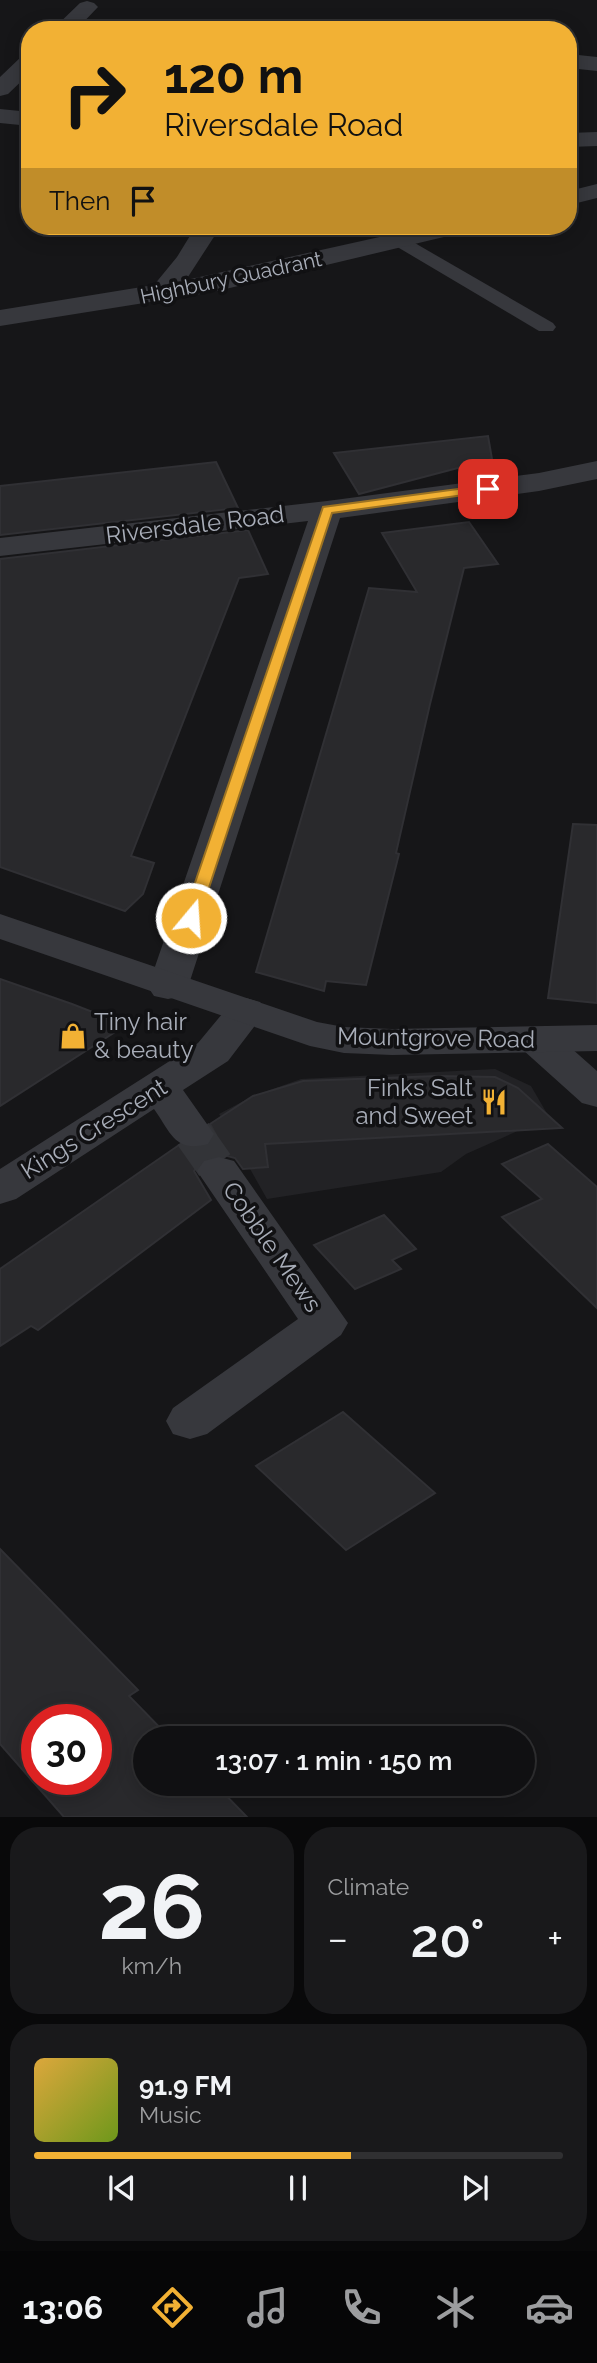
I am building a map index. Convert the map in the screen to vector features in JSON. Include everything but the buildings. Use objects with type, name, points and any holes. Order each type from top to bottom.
[{"type":"street","points":[[72,21],[87,7]]},
{"type":"street","points":[[577,62],[597,64]]},
{"type":"street","points":[[0,89],[21,69]]},
{"type":"street","points":[[0,116],[21,118]]},
{"type":"street","points":[[577,140],[597,139]]},
{"type":"street","points":[[577,196],[597,191]]},
{"type":"street","points":[[162,293],[188,260],[203,235]]},
{"type":"street","name":"Highbury Quadrant","points":[[0,317],[226,282],[425,235]]},
{"type":"street","name":"Riversdale Road","points":[[0,547],[327,510],[539,482],[597,470]]},
{"type":"street","points":[[167,987],[327,510]]},
{"type":"street","name":"Mountgrove Road","points":[[0,926],[167,987],[310,1033],[344,1040],[538,1041],[597,1038]]},
{"type":"street","name":"Kings Crescent","points":[[0,1189],[214,1052],[246,1011]]},
{"type":"street","points":[[538,1041],[597,1093]]},
{"type":"street","points":[[160,1088],[193,1135]]},
{"type":"street","name":"Cobble Mews","points":[[190,1421],[325,1322],[219,1171]]},
{"type":"lane","points":[[401,241],[546,327]]},
{"type":"shaded area","points":[[495,1069],[531,1086],[549,1117],[466,1154],[441,1172],[267,1199],[219,1114],[253,1096],[301,1079]]},
{"type":"tunnel","points":[[193,1134],[219,1171]]},
{"type":"place","name":"Tiny hair & beauty","points":[[73,1036]]},
{"type":"place","name":"Finks Salt and Sweet","points":[[494,1102]]},
{"type":"route","points":[[191,918],[327,510],[488,489]]}]
